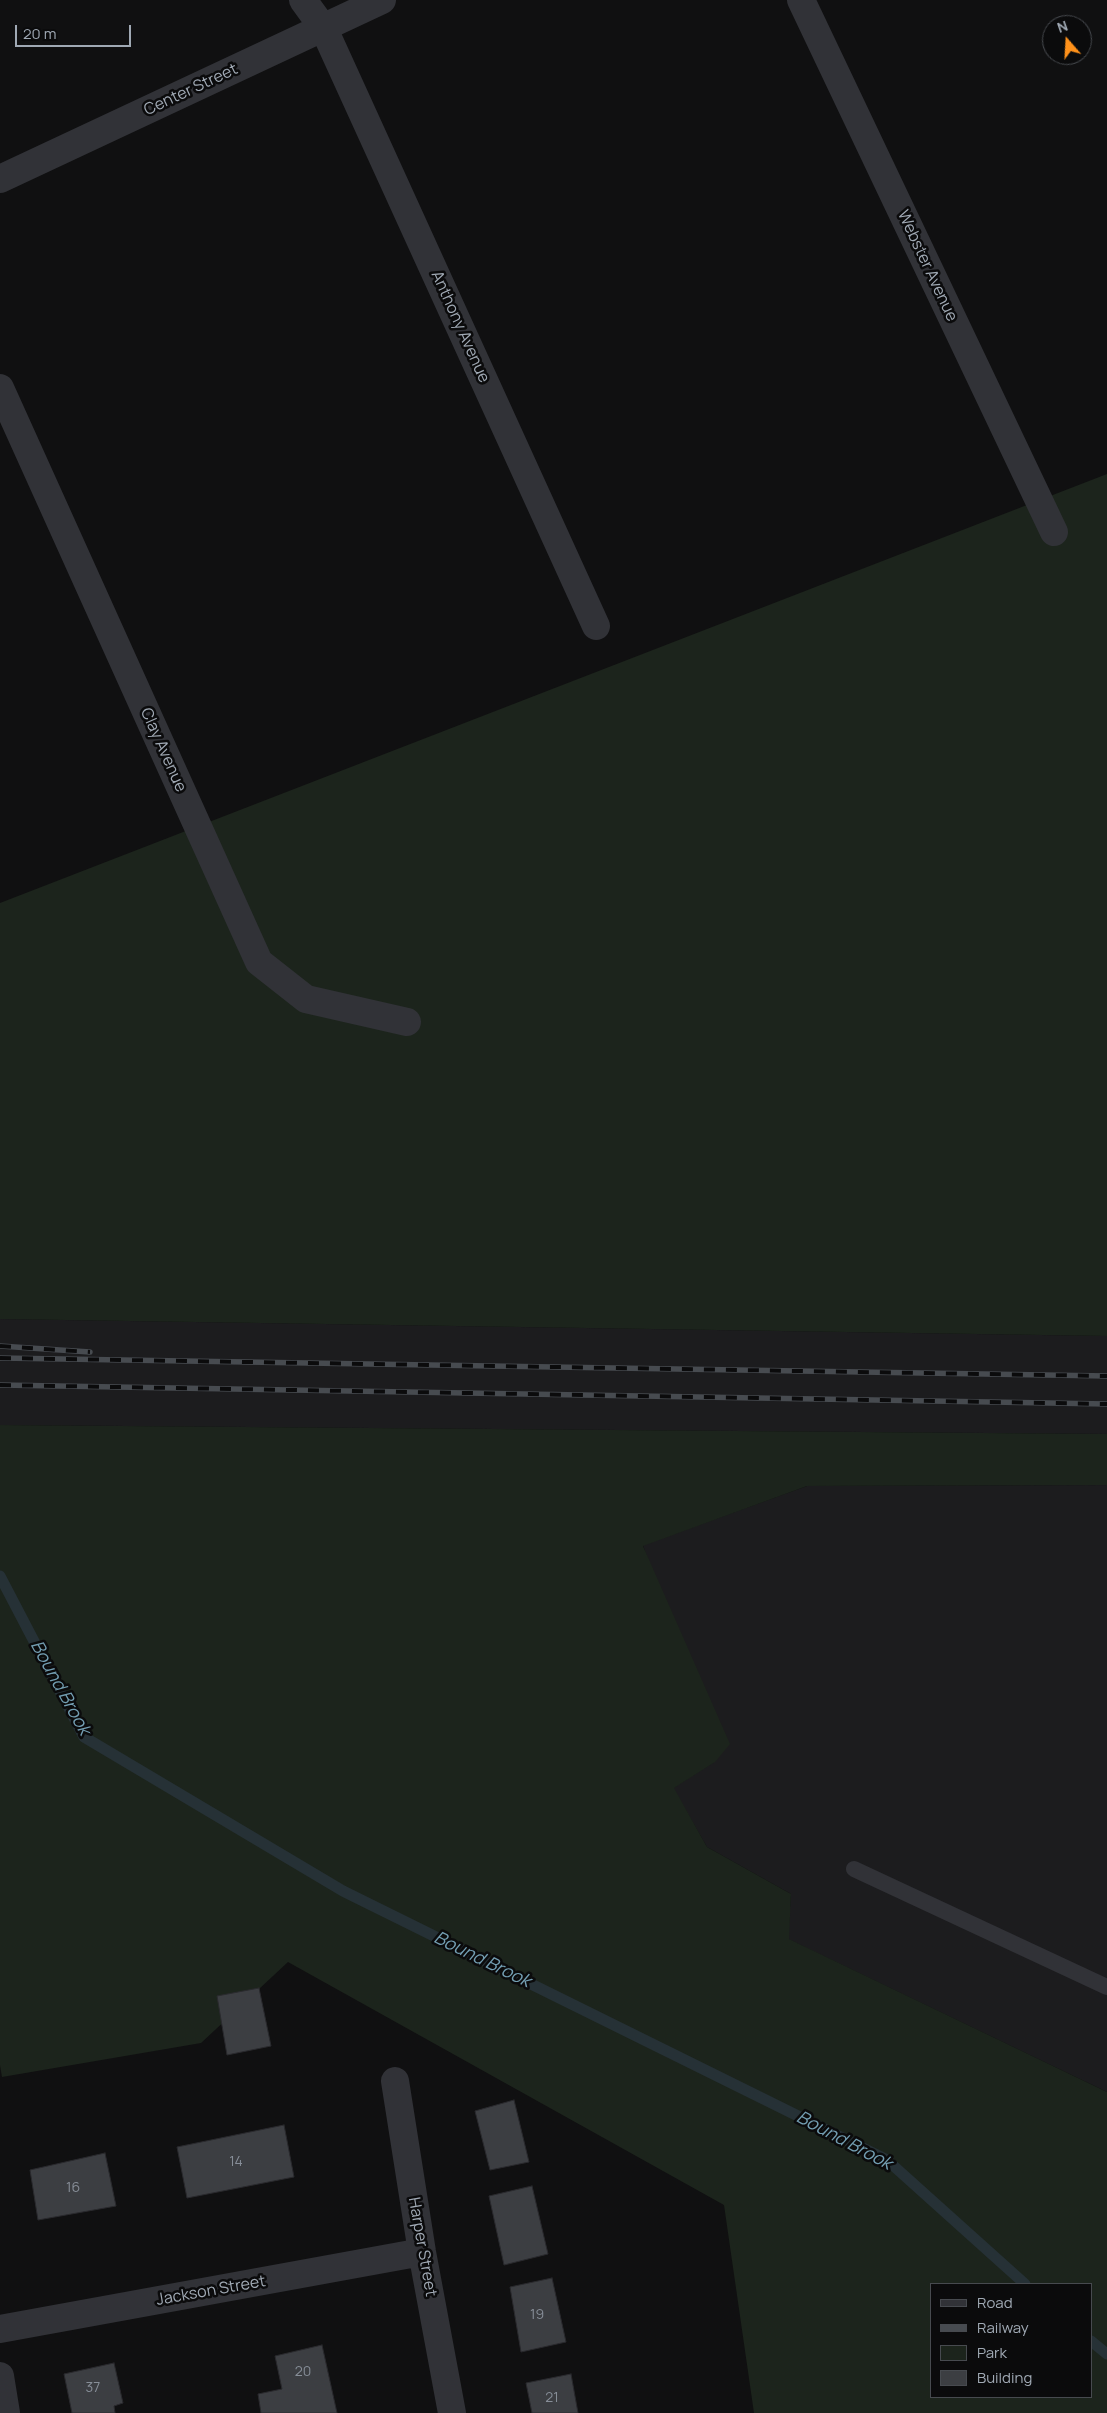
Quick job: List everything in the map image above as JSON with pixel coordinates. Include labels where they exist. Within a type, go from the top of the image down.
[{"type":"street","name":"Anthony Avenue","points":[[303,0],[324,28],[596,626]]},
{"type":"street","name":"Center Street","points":[[0,179],[382,0]]},
{"type":"street","name":"Webster Avenue","points":[[801,0],[1054,532]]},
{"type":"street","name":"Clay Avenue","points":[[0,388],[259,962],[306,999],[407,1022]]},
{"type":"street","name":"Harper Street","points":[[395,2080],[422,2252],[452,2413]]},
{"type":"street","name":"Jackson Street","points":[[0,2329],[422,2252]]},
{"type":"street","points":[[0,2376],[6,2413]]},
{"type":"lane","points":[[854,1869],[1107,1987]]},
{"type":"shaded area","points":[[0,1319],[1107,1336],[1107,1434],[0,1425]]},
{"type":"shaded area","points":[[1107,1485],[1107,2092],[788,1939],[791,1894],[707,1847],[673,1788],[714,1762],[643,1545],[807,1486]]},
{"type":"green space","points":[[1107,474],[1107,1336],[0,1319],[0,903]]},
{"type":"green space","points":[[0,1425],[1107,1434],[1107,1485],[807,1486],[643,1546],[730,1744],[715,1762],[674,1788],[707,1847],[791,1894],[789,1939],[1107,2092],[1107,2413],[754,2413],[724,2205],[288,1962],[201,2043],[2,2077],[0,2065]]},
{"type":"building","points":[[259,1988],[271,2046],[227,2055],[217,1996]]},
{"type":"building","points":[[514,2100],[529,2162],[490,2170],[475,2111]]},
{"type":"building","points":[[284,2125],[294,2177],[187,2198],[177,2147]]},
{"type":"building","points":[[105,2153],[116,2206],[38,2220],[30,2170]]},
{"type":"building","points":[[532,2186],[548,2254],[504,2265],[489,2196]]},
{"type":"building","points":[[552,2278],[566,2342],[521,2352],[510,2287]]},
{"type":"building","points":[[322,2345],[337,2413],[261,2413],[258,2394],[282,2389],[275,2356]]},
{"type":"building","points":[[114,2363],[123,2403],[114,2406],[115,2413],[72,2413],[64,2374]]},
{"type":"building","points":[[571,2374],[578,2413],[532,2413],[526,2383]]},
{"type":"waterway","name":"Bound Brook","points":[[0,1576],[84,1737],[343,1891],[887,2160],[1024,2283]]},
{"type":"waterway","name":"Bound Brook","points":[[1092,2342],[1107,2354]]},
{"type":"railway","points":[[0,1346],[90,1352]]},
{"type":"railway","points":[[0,1358],[1107,1376]]},
{"type":"railway","points":[[0,1385],[1107,1404]]}]
